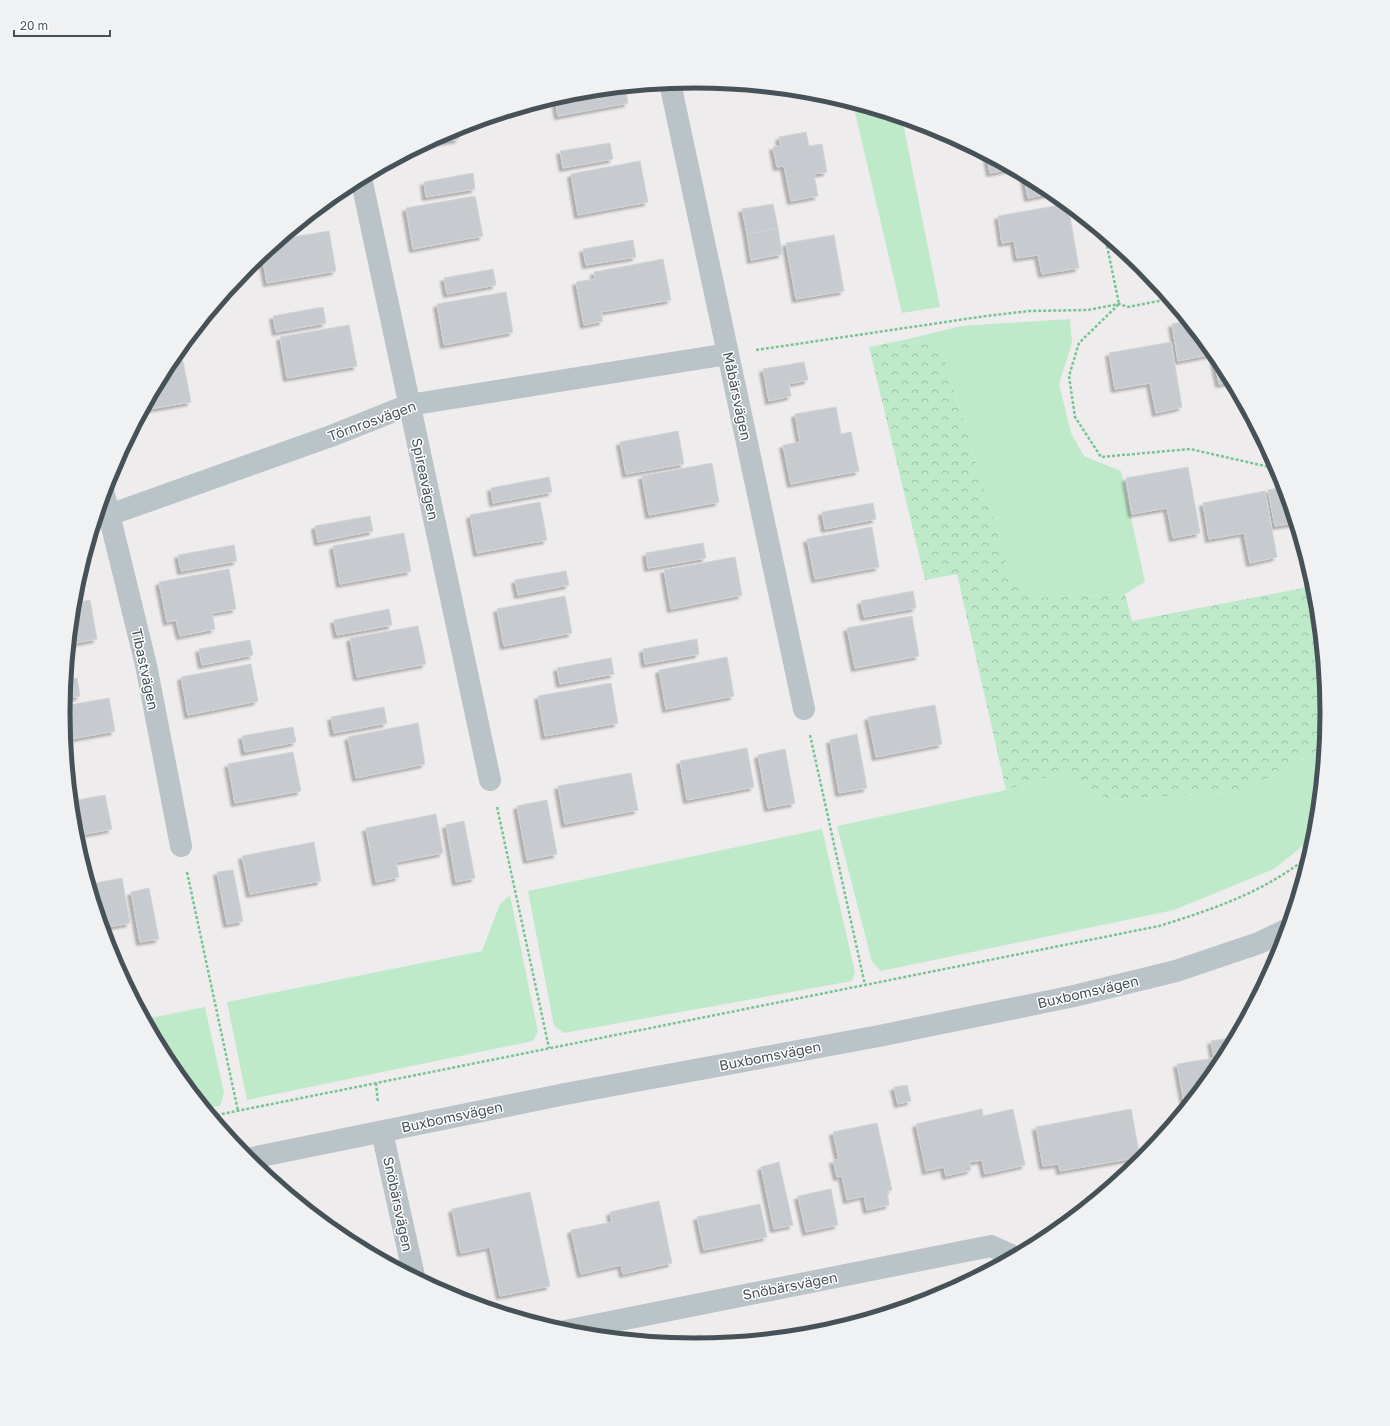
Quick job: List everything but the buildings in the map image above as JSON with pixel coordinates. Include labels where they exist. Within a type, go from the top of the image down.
[{"type":"street","name":"Måbärsvägen","points":[[671,89],[804,709]]},
{"type":"street","name":"Spireavägen","points":[[362,184],[490,780]]},
{"type":"street","name":"Törnrosvägen","points":[[103,516],[331,436],[409,405],[728,354]]},
{"type":"street","name":"Tibastvägen","points":[[103,516],[146,665],[181,846]]},
{"type":"street","name":"Buxbomsvägen","points":[[255,1157],[565,1094],[879,1036],[1074,996],[1176,971],[1259,943],[1279,933]]},
{"type":"street","name":"Snöbärsvägen","points":[[382,1132],[413,1271]]},
{"type":"street","name":"Snöbärsvägen","points":[[582,1328],[991,1246],[1008,1253]]},
{"type":"path","points":[[1106,242],[1119,304]]},
{"type":"path","points":[[728,354],[986,316],[1030,311],[1088,310],[1119,304],[1128,307],[1164,300]]},
{"type":"path","points":[[1119,304],[1079,343],[1069,376],[1075,417],[1101,457],[1190,449],[1269,467]]},
{"type":"path","points":[[804,709],[865,985]]},
{"type":"path","points":[[490,780],[492,781],[549,1048]]},
{"type":"path","points":[[181,846],[238,1111]]},
{"type":"path","points":[[217,1115],[1159,926],[1195,915],[1238,899],[1266,886],[1301,862]]},
{"type":"green space","points":[[854,108],[903,124],[940,307],[902,313]]},
{"type":"green space","points":[[1070,319],[1072,343],[1059,384],[1071,433],[1084,456],[1121,471],[1145,582],[1125,594],[1031,598],[1011,578],[942,350],[908,339],[961,326]]},
{"type":"green space","points":[[908,339],[942,350],[1011,578],[1031,598],[1125,594],[1132,621],[1307,587],[1315,631],[1319,672],[1319,750],[1245,791],[1109,800],[1063,772],[1006,790],[957,574],[925,580],[869,347]]},
{"type":"green space","points":[[1319,750],[1315,795],[1306,843],[1274,869],[1174,910],[881,971],[872,962],[837,826],[1006,790],[1063,772],[1109,800],[1245,791]]},
{"type":"green space","points":[[822,829],[855,972],[852,981],[564,1033],[554,1026],[528,891]]},
{"type":"green space","points":[[510,895],[538,1032],[533,1041],[247,1100],[227,1002],[482,951],[500,904]]},
{"type":"green space","points":[[205,1007],[224,1093],[220,1106],[211,1107],[199,1093],[175,1060],[150,1018]]},
{"type":"green space","points":[[701,1334],[704,1338],[695,1338],[683,1338]]}]
